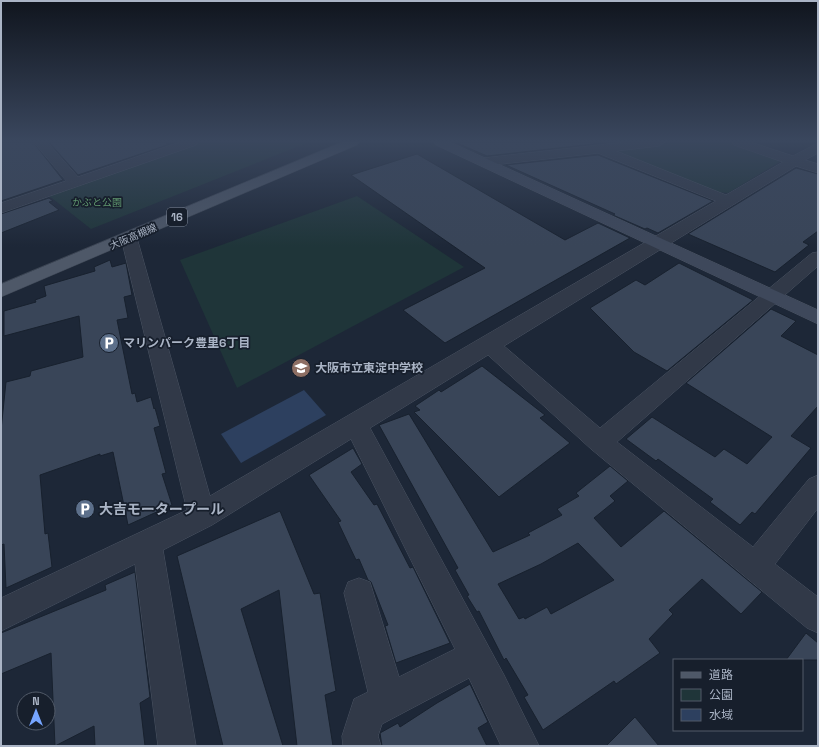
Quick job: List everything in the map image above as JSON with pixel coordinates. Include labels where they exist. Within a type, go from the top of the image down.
[{"type":"main road","name":"大阪高槻線","points":[[1,279],[246,177]]},
{"type":"main road","name":"大阪高槻線","points":[[1,291],[272,177]]},
{"type":"street","points":[[71,177],[75,182]]},
{"type":"street","points":[[1,208],[90,177]]},
{"type":"street","points":[[516,177],[818,318]]},
{"type":"street","points":[[668,177],[728,201]]},
{"type":"street","points":[[1,614],[202,516],[490,345],[656,243],[769,177]]},
{"type":"street","points":[[129,238],[202,516]]},
{"type":"street","points":[[600,442],[770,296],[818,257]]},
{"type":"street","points":[[490,345],[600,442],[818,617]]},
{"type":"street","points":[[356,425],[476,656],[520,746]]},
{"type":"street","points":[[755,567],[818,488]]},
{"type":"street","points":[[147,543],[177,746]]},
{"type":"street","points":[[359,593],[388,701]]},
{"type":"street","points":[[362,746],[360,736],[367,712],[476,656]]},
{"type":"green space","name":"かぶと公園","points":[[100,177],[222,177],[91,229],[48,195]]},
{"type":"green space","points":[[677,177],[755,177],[728,193],[717,192]]},
{"type":"green space","points":[[357,196],[464,267],[237,388],[180,260]]},
{"type":"water","points":[[304,390],[326,415],[241,463],[221,434]]},
{"type":"building","points":[[1,177],[61,177],[63,180],[1,201]]},
{"type":"building","points":[[354,177],[456,177],[565,240],[598,223],[630,238],[445,343],[403,310],[485,268]]},
{"type":"building","points":[[532,177],[653,177],[713,201],[658,233],[613,215],[615,214]]},
{"type":"building","points":[[782,177],[818,177],[818,231],[803,242],[809,245],[775,272],[688,234]]},
{"type":"building","points":[[49,198],[53,201],[49,202],[59,210],[1,233],[1,214]]},
{"type":"building","points":[[110,260],[112,267],[126,263],[132,295],[124,297],[128,318],[117,320],[132,394],[135,393],[137,402],[151,397],[154,409],[155,408],[160,426],[154,428],[166,473],[162,474],[172,505],[128,525],[113,452],[100,456],[100,454],[40,475],[45,534],[48,533],[52,567],[6,588],[4,544],[1,545],[1,430],[6,382],[30,376],[31,371],[83,357],[79,316],[4,336],[4,311],[36,302],[35,300],[46,296],[44,286],[95,271],[94,267]]},
{"type":"building","points":[[679,263],[753,300],[667,371],[634,352],[590,308],[636,280],[645,285]]},
{"type":"building","points":[[771,309],[796,321],[781,336],[818,355],[818,406],[791,436],[811,448],[755,514],[752,512],[740,525],[710,502],[713,499],[658,459],[656,461],[626,439],[652,417],[715,457],[724,449],[747,464],[772,437],[686,383]]},
{"type":"building","points":[[482,366],[545,415],[540,418],[570,443],[499,497],[414,412],[420,410],[415,406],[439,390],[441,392]]},
{"type":"building","points":[[409,414],[493,552],[530,535],[528,533],[562,515],[557,509],[579,496],[576,493],[610,466],[628,481],[610,496],[615,501],[594,518],[621,547],[664,511],[762,592],[741,614],[702,579],[669,610],[673,614],[649,639],[660,653],[616,684],[614,681],[543,730],[524,697],[528,695],[506,658],[504,660],[479,611],[477,612],[467,596],[469,595],[455,570],[458,568],[379,425]],"holes":[[[578,543],[614,580],[551,614],[547,607],[525,619],[524,617],[519,619],[498,584],[541,564]]]},
{"type":"building","points":[[353,448],[362,464],[351,472],[374,505],[377,504],[410,568],[413,567],[450,643],[396,663],[385,626],[388,625],[371,582],[368,580],[359,559],[356,560],[338,522],[341,521],[309,475]]},
{"type":"building","points":[[280,511],[314,594],[320,593],[336,691],[325,695],[333,746],[297,746],[279,590],[241,609],[283,746],[223,746],[177,556]]},
{"type":"building","points":[[135,572],[150,697],[140,703],[145,746],[95,746],[94,726],[55,746],[56,691],[53,691],[51,653],[1,674],[1,633],[106,590],[105,585]]},
{"type":"building","points":[[806,633],[818,643],[818,660],[787,659]]},
{"type":"building","points":[[470,684],[488,722],[478,728],[487,746],[382,746],[380,733],[398,723],[400,727]]},
{"type":"building","points":[[635,717],[659,746],[606,746]]},
{"type":"place","name":"マリンパーク豊里6丁目","points":[[109,343]]},
{"type":"place","name":"大阪市立東淀中学校","points":[[301,368]]},
{"type":"place","name":"大吉モータープール","points":[[85,509]]}]
